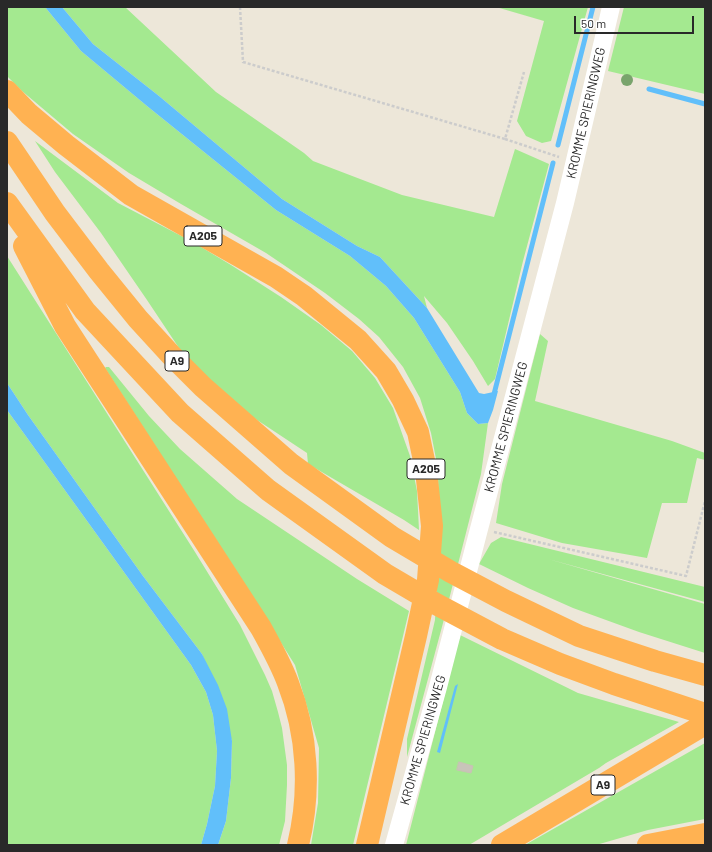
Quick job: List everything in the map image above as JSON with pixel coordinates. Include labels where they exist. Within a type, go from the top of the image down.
[{"type":"highway","name":"A205","points":[[7,91],[34,119],[78,155],[131,195],[276,277],[304,296],[358,340],[386,371],[403,400],[418,432],[426,470],[432,526],[428,580],[367,845]]},
{"type":"highway","name":"A9","points":[[7,142],[55,213],[99,272],[138,319],[203,387],[291,464],[392,537],[451,572],[506,601],[579,636],[655,661],[705,675]]},
{"type":"highway","name":"A9","points":[[7,203],[85,311],[180,414],[268,490],[385,574],[436,604],[502,639],[560,664],[614,684],[705,714]]},
{"type":"highway","points":[[7,213],[66,326],[261,628],[276,654],[289,684],[297,708],[306,766],[306,796],[303,826],[298,845]]},
{"type":"highway","name":"A9","points":[[502,845],[705,724]]},
{"type":"highway","points":[[648,845],[705,834]]},
{"type":"street","name":"KROMME SPIERINGWEG","points":[[394,845],[438,687],[565,203],[612,7]]},
{"type":"path","points":[[240,7],[243,62],[505,139],[574,162]]},
{"type":"path","points":[[505,139],[524,72]]},
{"type":"path","points":[[479,529],[686,576],[705,501]]},
{"type":"green space","points":[[7,7],[45,7],[81,51],[147,106],[276,210],[350,256],[386,286],[414,318],[460,392],[467,413],[478,424],[488,423],[481,474],[407,757],[407,739],[435,620],[439,544],[438,469],[431,433],[420,398],[403,367],[379,337],[359,319],[325,293],[266,253],[129,173],[73,134],[22,91],[7,76]]},
{"type":"green space","points":[[62,7],[125,7],[216,92],[304,153],[313,161],[402,195],[494,217],[515,149],[549,164],[523,261],[495,379],[488,386],[447,323],[424,296],[427,308],[380,257],[357,246],[282,199],[159,96],[93,44]]},
{"type":"green space","points":[[496,7],[588,7],[551,141],[542,143],[526,136],[517,121],[544,21]]},
{"type":"green space","points":[[624,7],[705,7],[705,94],[608,71]]},
{"type":"green space","points":[[35,141],[118,203],[191,241],[231,265],[321,325],[352,351],[375,378],[393,408],[410,456],[417,491],[419,530],[308,464],[307,453],[245,412],[189,363],[101,233],[55,172]]},
{"type":"green space","points":[[7,256],[240,625],[265,675],[272,691],[282,728],[287,765],[285,821],[279,845],[218,845],[226,821],[231,778],[232,741],[202,654],[143,576],[28,415],[7,383]]},
{"type":"green space","points":[[540,334],[548,341],[535,401],[672,441],[705,453],[705,460],[697,458],[687,503],[662,503],[647,558],[562,543],[496,523],[502,484]]},
{"type":"green space","points":[[109,367],[149,416],[180,449],[237,499],[357,579],[409,611],[353,845],[311,845],[318,803],[319,748],[295,665],[105,368]]},
{"type":"green space","points":[[7,410],[191,665],[206,692],[213,715],[217,751],[215,786],[201,845],[7,845]]},
{"type":"green space","points":[[501,537],[705,587],[705,602],[548,559],[705,604],[705,653],[639,632],[573,608],[479,564],[491,543]]},
{"type":"green space","points":[[460,635],[578,693],[679,722],[606,763],[469,845],[406,845]]},
{"type":"green space","points":[[705,743],[705,819],[648,830],[596,845],[525,845]]},
{"type":"water","points":[[45,7],[62,7],[93,44],[159,96],[282,199],[357,246],[380,257],[427,308],[479,393],[484,394],[498,391],[488,423],[478,424],[467,413],[460,392],[414,318],[386,286],[350,256],[276,210],[147,106],[81,51]]},
{"type":"water","points":[[7,383],[28,415],[143,576],[202,654],[218,685],[227,709],[232,741],[231,778],[226,821],[218,845],[201,845],[215,786],[217,751],[213,715],[206,692],[191,665],[7,410]]},
{"type":"water","points":[[458,684],[440,753],[437,752],[455,686]]},
{"type":"building","points":[[459,762],[473,766],[471,773],[457,770]]},
{"type":"waterway","points":[[558,145],[593,7]]},
{"type":"waterway","points":[[649,89],[705,104]]},
{"type":"waterway","points":[[493,398],[553,163]]}]
